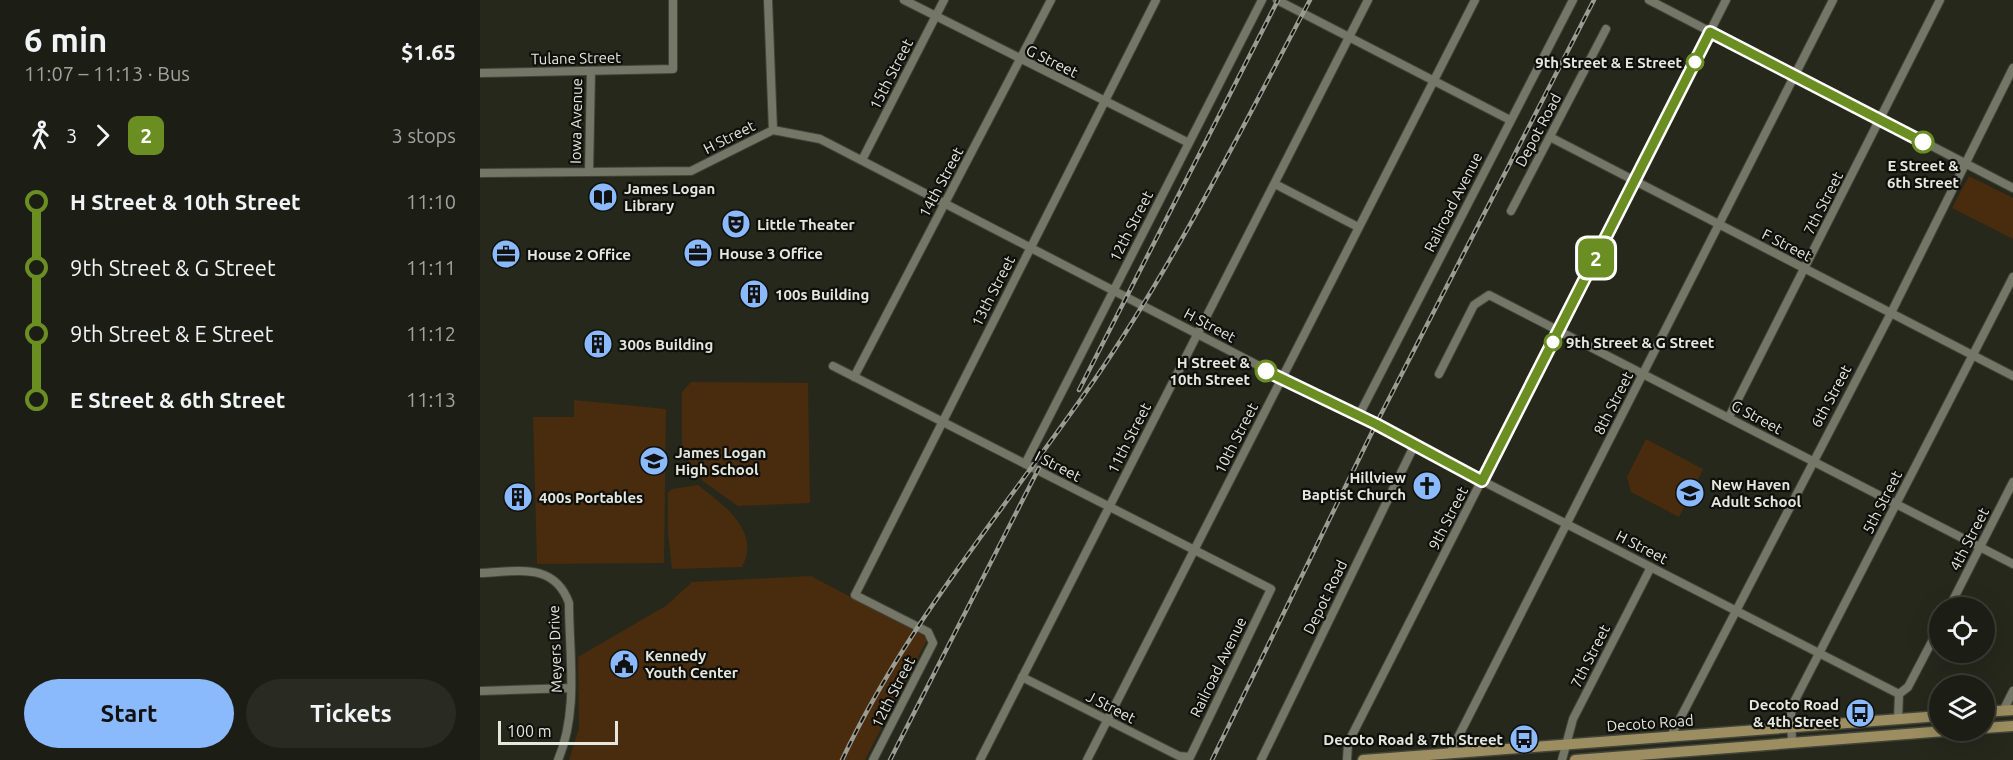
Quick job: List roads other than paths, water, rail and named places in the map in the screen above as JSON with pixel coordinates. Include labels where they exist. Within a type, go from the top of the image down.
[{"type":"main road","name":"Decoto Road","points":[[1363,760],[1929,717]]},
{"type":"main road","points":[[1995,727],[2013,726]]},
{"type":"main road","name":"Decoto Road","points":[[1575,760],[1929,732]]},
{"type":"street","name":"Tulane Street","points":[[480,73],[673,69],[673,0]]},
{"type":"street","points":[[768,0],[773,130]]},
{"type":"street","name":"G Street","points":[[904,0],[1189,143]]},
{"type":"street","name":"15th Street","points":[[862,160],[944,0]]},
{"type":"street","name":"14th Street","points":[[854,377],[1051,0]]},
{"type":"street","name":"13th Street","points":[[932,636],[855,595],[1156,0]]},
{"type":"street","name":"12th Street","points":[[1025,464],[1262,0]]},
{"type":"street","points":[[1277,0],[1510,120]]},
{"type":"street","name":"11th Street","points":[[980,760],[1368,0]]},
{"type":"street","name":"10th Street","points":[[1087,760],[1475,0]]},
{"type":"street","name":"Railroad Avenue","points":[[1358,417],[1573,0]]},
{"type":"street","points":[[1649,0],[2013,188]]},
{"type":"street","name":"9th Street","points":[[1347,760],[1348,743],[1726,0]]},
{"type":"street","name":"8th Street","points":[[1450,753],[1833,0]]},
{"type":"street","name":"7th Street","points":[[1729,417],[1940,0]]},
{"type":"street","name":"Depot Road","points":[[1511,211],[1606,30]]},
{"type":"street","name":"6th Street","points":[[1671,736],[1891,313],[2013,68]]},
{"type":"street","name":"Iowa Avenue","points":[[589,172],[591,71]]},
{"type":"street","name":"H Street","points":[[480,173],[691,171],[773,130],[820,139],[1198,333],[1282,379],[1820,651],[1899,694]]},
{"type":"street","name":"F Street","points":[[1550,137],[2013,376]]},
{"type":"street","points":[[1275,184],[1358,227]]},
{"type":"street","name":"5th Street","points":[[1792,743],[1793,704],[2013,277]]},
{"type":"street","name":"G Street","points":[[1439,374],[1474,304],[1489,295],[2013,564]]},
{"type":"street","name":"I Street","points":[[833,366],[1271,589]]},
{"type":"street","name":"Depot Road","points":[[1261,760],[1414,446]]},
{"type":"street","name":"4th Street","points":[[1955,597],[2013,482]]},
{"type":"street","name":"7th Street","points":[[1562,760],[1573,719],[1651,567]]},
{"type":"street","name":"Meyers Drive","points":[[480,573],[534,571],[552,577],[561,586],[569,603],[571,688],[569,729],[558,760]]},
{"type":"street","name":"Railroad Avenue","points":[[1190,757],[1271,589]]},
{"type":"street","name":"12th Street","points":[[873,760],[933,643],[932,636]]},
{"type":"street","points":[[1899,719],[1899,694],[1908,687],[1929,647]]},
{"type":"street","name":"J Street","points":[[1022,677],[1179,756],[1190,757]]},
{"type":"street","points":[[480,691],[571,688]]},
{"type":"street","points":[[2008,710],[2013,691]]},
{"type":"railway","points":[[1079,390],[1278,0]]},
{"type":"railway","points":[[842,760],[868,709],[928,612],[1095,379],[1154,287],[1208,192],[1310,0]]},
{"type":"railway","points":[[1212,760],[1376,424],[1594,0]]},
{"type":"railway","points":[[890,760],[1039,468]]},
{"type":"place","name":"9th Street & E Street","points":[[1695,62]]},
{"type":"place","name":"E Street & 6th Street","points":[[1923,142]]},
{"type":"place","name":"James Logan Library","points":[[603,197]]},
{"type":"place","name":"Little Theater","points":[[736,224]]},
{"type":"place","name":"House 3 Office","points":[[698,253]]},
{"type":"place","name":"House 2 Office","points":[[506,254]]},
{"type":"place","name":"100s Building","points":[[754,294]]},
{"type":"place","name":"9th Street & G Street","points":[[1553,342]]},
{"type":"place","name":"300s Building","points":[[598,344]]},
{"type":"place","name":"H Street & 10th Street","points":[[1266,371]]},
{"type":"place","name":"James Logan High School","points":[[654,461]]},
{"type":"place","name":"Hillview Baptist Church","points":[[1427,486]]},
{"type":"place","name":"New Haven Adult School","points":[[1690,493]]},
{"type":"place","name":"400s Portables","points":[[518,497]]},
{"type":"place","name":"Kennedy Youth Center","points":[[624,664]]},
{"type":"place","name":"Decoto Road & 4th Street","points":[[1860,713]]},
{"type":"place","name":"Decoto Road & 7th Street","points":[[1524,739]]}]
